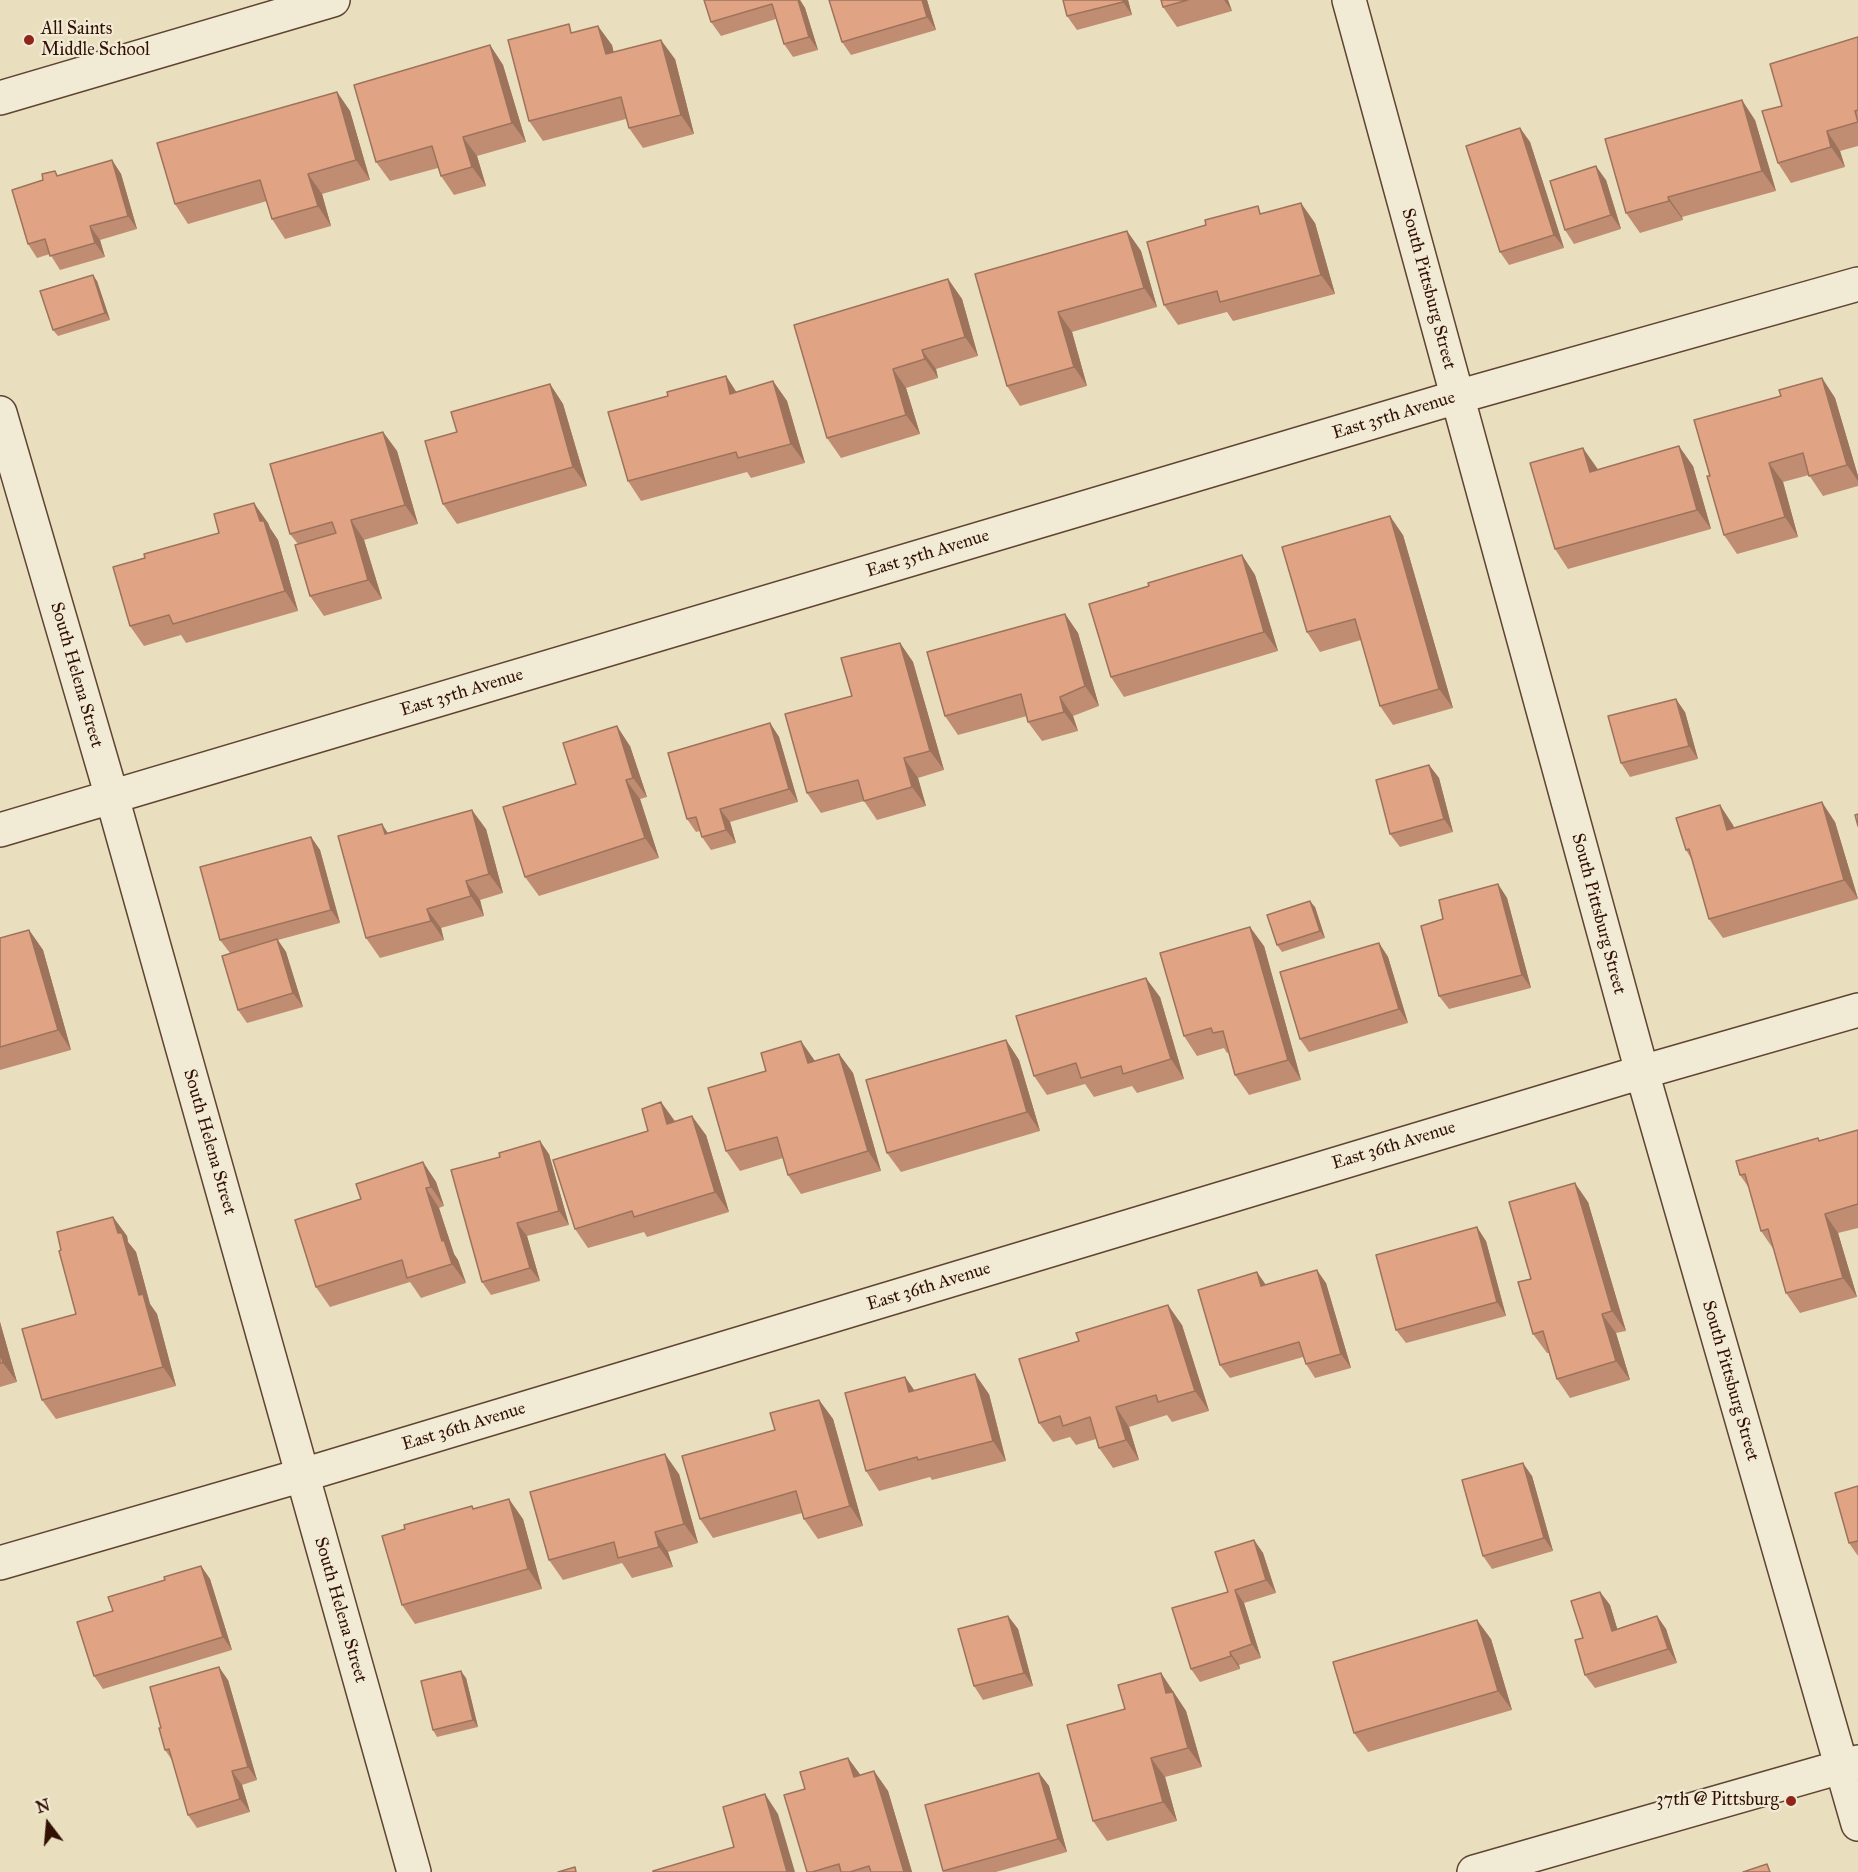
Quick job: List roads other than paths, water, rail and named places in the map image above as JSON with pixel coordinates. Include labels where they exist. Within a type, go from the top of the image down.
[{"type":"street","points":[[0,98],[333,0]]},
{"type":"street","name":"South Pittsburg Street","points":[[1349,0],[1642,1072],[1850,1765],[1858,1824]]},
{"type":"street","name":"East 35th Avenue","points":[[0,830],[1457,397],[1858,284]]},
{"type":"street","name":"South Helena Street","points":[[0,413],[112,797],[414,1872]]},
{"type":"street","name":"East 36th Avenue","points":[[0,1563],[303,1475],[1642,1072],[1858,1010]]},
{"type":"street","points":[[1474,1872],[1850,1765]]},
{"type":"place","name":"All Saints Middle School","points":[[29,40]]},
{"type":"place","name":"37th @ Pittsburg","points":[[1791,1801]]}]
